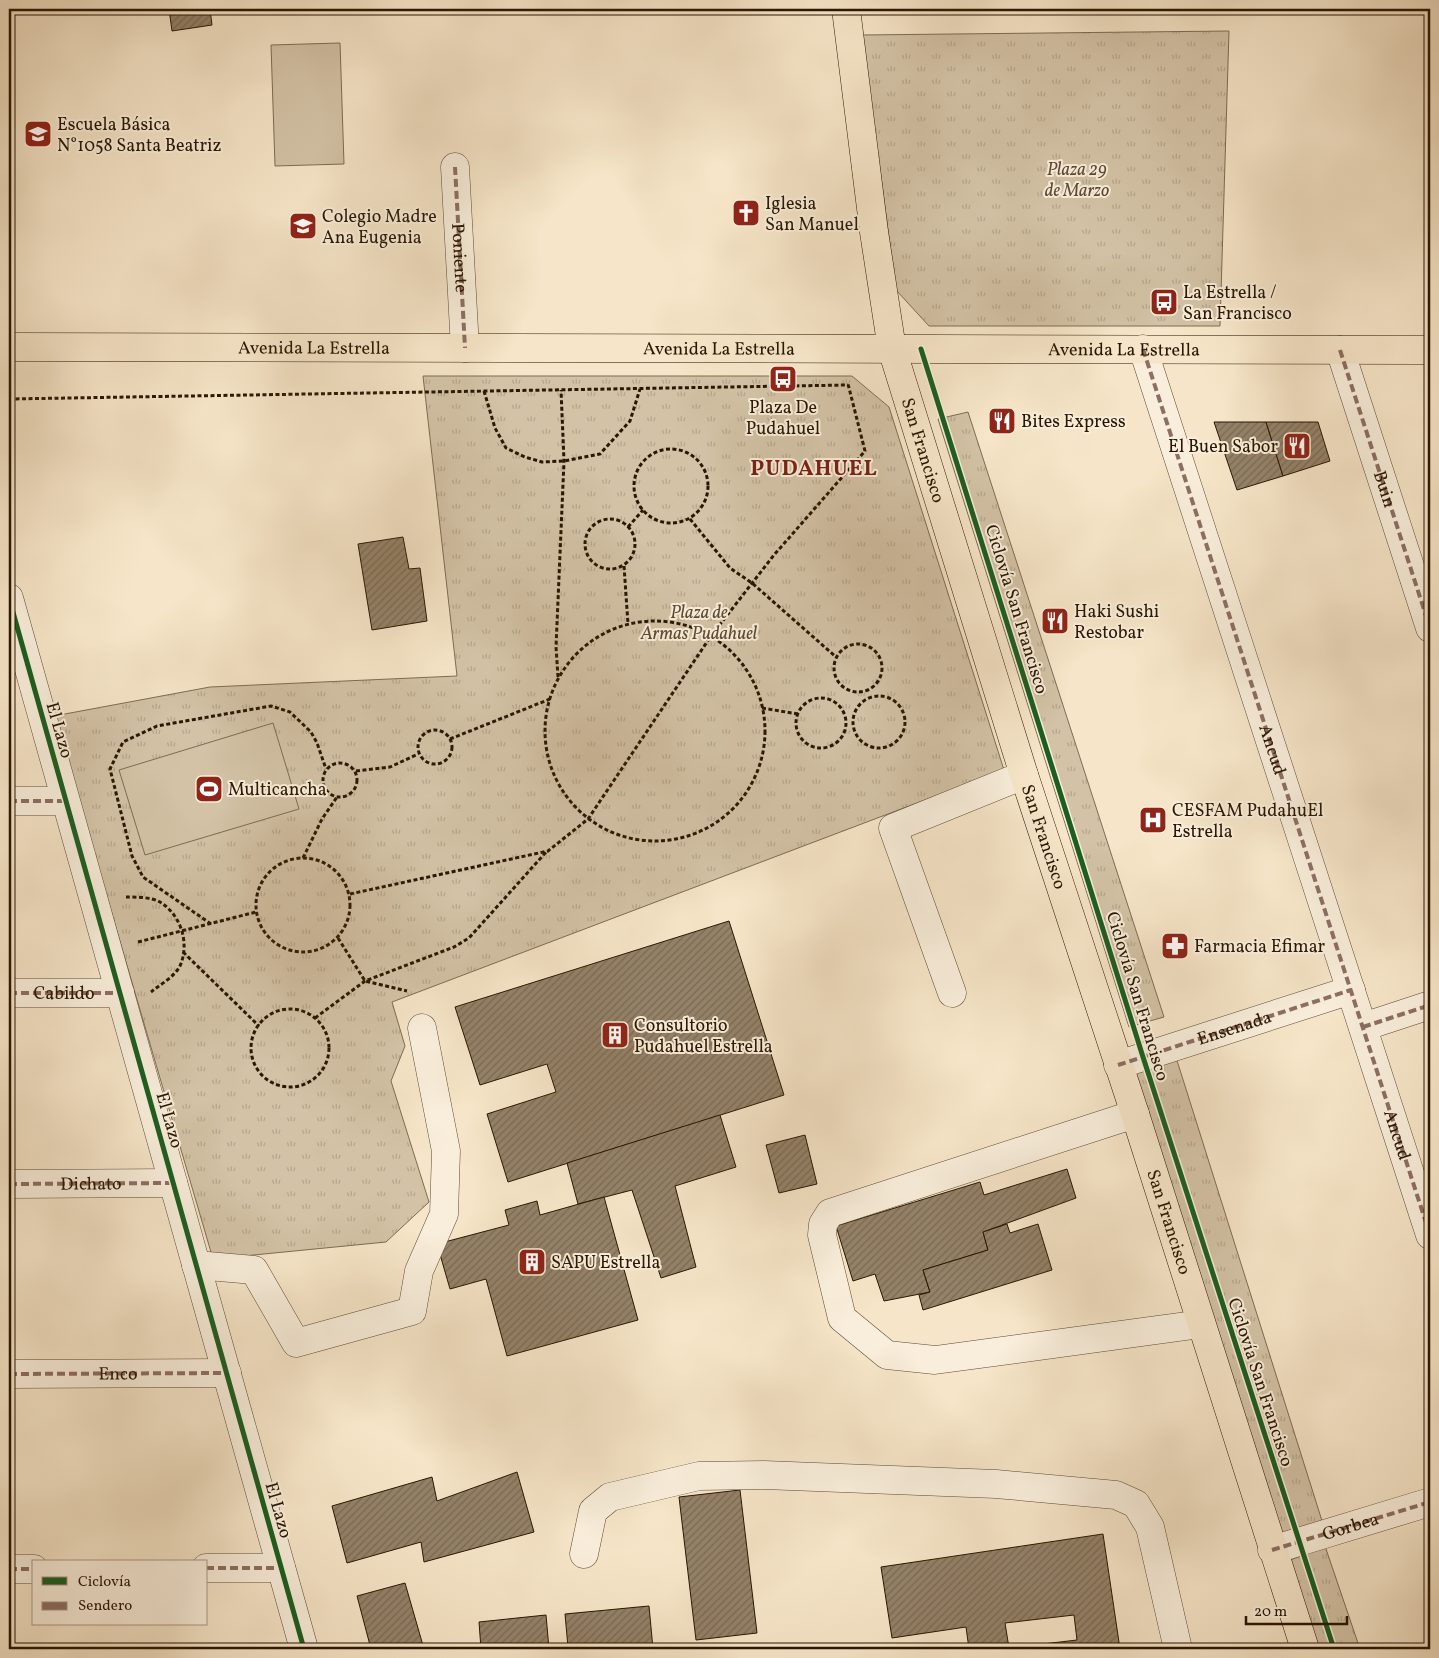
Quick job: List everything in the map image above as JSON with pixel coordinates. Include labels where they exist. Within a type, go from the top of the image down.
[{"type":"main road","name":"San Francisco","points":[[846,9],[874,232],[892,349],[1024,775],[1135,1114],[1305,1649]]},
{"type":"main road","name":"Avenida La Estrella","points":[[9,347],[1430,350]]},
{"type":"street","name":"Poniente","points":[[455,167],[465,348]]},
{"type":"street","name":"Ancud","points":[[1143,349],[1430,1235]]},
{"type":"street","name":"Buin","points":[[1340,350],[1430,628]]},
{"type":"street","name":"El Lazo","points":[[9,598],[304,1649]]},
{"type":"street","points":[[952,993],[893,828],[1024,775]]},
{"type":"street","points":[[9,801],[66,801]]},
{"type":"street","name":"Ensenada","points":[[1118,1065],[1351,990]]},
{"type":"street","name":"Cabildo","points":[[9,993],[122,1002]]},
{"type":"street","points":[[1363,1027],[1430,1006]]},
{"type":"street","points":[[196,1265],[254,1270],[296,1343],[412,1311],[419,1271],[444,1214],[446,1169],[446,1151],[422,1028]]},
{"type":"street","points":[[1135,1114],[830,1213],[823,1224],[822,1235],[842,1318],[887,1355],[935,1360],[1201,1324]]},
{"type":"street","name":"Dichato","points":[[9,1184],[173,1183]]},
{"type":"street","name":"Enco","points":[[9,1374],[227,1373]]},
{"type":"street","points":[[584,1554],[593,1511],[610,1497],[699,1476],[764,1475],[986,1484],[1116,1496],[1136,1504],[1150,1527],[1178,1649]]},
{"type":"street","name":"Gorbea","points":[[1272,1550],[1430,1502]]},
{"type":"street","points":[[208,1568],[282,1568]]},
{"type":"street","points":[[9,1569],[32,1569]]},
{"type":"path","points":[[314,1018],[365,981],[454,947],[470,938],[548,851],[588,819],[711,636],[774,555],[865,451],[848,385],[842,349]]},
{"type":"path","points":[[9,398],[848,385]]},
{"type":"path","points":[[484,391],[495,428],[506,448],[525,457],[542,462],[564,461],[600,454],[630,421],[640,389]]},
{"type":"path","points":[[558,678],[556,647],[564,461],[561,390]]},
{"type":"path","points":[[674,448],[686,451],[696,458],[708,478],[709,490],[706,501],[699,511],[690,519],[679,523],[668,523],[657,521],[643,510],[635,495],[634,484],[636,473],[642,462],[651,454],[674,448]]},
{"type":"path","points":[[628,527],[643,510]]},
{"type":"path","points":[[604,519],[612,519],[628,527],[635,538],[634,554],[630,561],[624,566],[607,570],[598,567],[592,562],[585,546],[589,529],[595,523],[604,519]]},
{"type":"path","points":[[690,519],[730,568],[752,583],[836,657]]},
{"type":"path","points":[[624,566],[628,624]]},
{"type":"path","points":[[650,621],[672,622],[694,628],[711,636],[732,652],[746,670],[756,688],[762,708],[765,728],[758,769],[750,787],[738,804],[705,829],[666,841],[645,841],[625,837],[606,830],[588,819],[573,805],[560,786],[550,766],[546,744],[545,721],[550,699],[558,678],[571,659],[588,644],[606,632],[628,624],[650,621]]},
{"type":"path","points":[[864,645],[877,653],[882,667],[878,682],[865,691],[858,692],[849,691],[842,687],[834,673],[836,657],[841,650],[848,646],[864,645]]},
{"type":"path","points":[[883,696],[898,705],[903,712],[905,720],[901,737],[887,747],[878,748],[863,742],[857,736],[853,720],[860,704],[867,699],[883,696]]},
{"type":"path","points":[[825,698],[839,706],[844,713],[846,729],[842,737],[830,747],[813,747],[806,743],[797,730],[798,714],[802,707],[809,702],[825,698]]},
{"type":"path","points":[[450,739],[550,699]]},
{"type":"path","points":[[211,924],[143,877],[132,856],[110,769],[123,742],[157,726],[271,706],[290,712],[311,732],[326,769]]},
{"type":"path","points":[[762,708],[798,714]]},
{"type":"path","points":[[428,731],[444,732],[450,739],[452,748],[449,758],[441,764],[432,764],[418,754],[417,745],[421,737],[428,731]]},
{"type":"path","points":[[356,771],[390,766],[418,754]]},
{"type":"path","points":[[342,762],[350,765],[356,771],[358,781],[354,790],[346,796],[337,797],[329,793],[324,786],[323,777],[326,769],[333,764],[342,762]]},
{"type":"path","points":[[303,858],[322,819],[337,797]]},
{"type":"path","points":[[350,894],[548,851]]},
{"type":"path","points":[[303,858],[323,862],[333,868],[344,880],[350,894],[350,910],[346,926],[338,938],[326,948],[310,953],[295,953],[280,947],[268,937],[259,924],[256,900],[259,887],[275,867],[285,861],[303,858]]},
{"type":"path","points":[[93,896],[135,897],[159,902],[169,910],[180,924],[183,932],[184,952],[180,966],[174,974],[122,1002]]},
{"type":"path","points":[[107,949],[183,932],[256,912]]},
{"type":"path","points":[[338,938],[365,981],[406,992]]},
{"type":"path","points":[[184,952],[258,1026]]},
{"type":"path","points":[[291,1009],[304,1012],[314,1018],[323,1028],[328,1039],[329,1052],[326,1065],[308,1083],[296,1087],[283,1087],[270,1082],[261,1074],[254,1062],[252,1050],[253,1037],[258,1026],[267,1017],[278,1011],[291,1009]]},
{"type":"green space","name":"Plaza 29 de Marzo","points":[[1229,31],[1220,326],[929,326],[896,290],[862,35]]},
{"type":"green space","points":[[340,43],[344,164],[275,166],[271,45]]},
{"type":"green space","name":"Plaza de Armas Pudahuel","points":[[423,376],[852,376],[889,407],[1004,770],[392,1002],[405,1046],[391,1081],[429,1202],[386,1242],[213,1259],[54,716],[210,687],[457,676]]},
{"type":"green space","points":[[968,412],[1164,1017],[1129,1027],[938,419]]},
{"type":"green space","name":"Multicancha","points":[[273,723],[299,809],[145,855],[119,770]]},
{"type":"green space","points":[[1174,1051],[1323,1524],[1281,1536],[1129,1064]]},
{"type":"green space","points":[[1325,1546],[1360,1649],[1317,1649],[1288,1561]]},
{"type":"building","points":[[169,9],[210,9],[212,25],[172,31]]},
{"type":"building","points":[[1214,422],[1266,422],[1283,476],[1237,490]]},
{"type":"building","points":[[1266,422],[1318,422],[1330,461],[1283,476]]},
{"type":"building","points":[[403,537],[409,569],[420,568],[427,621],[372,630],[358,544]]},
{"type":"building","name":"Consultorio Pudahuel Estrella","points":[[729,921],[784,1095],[508,1182],[487,1114],[556,1092],[547,1064],[480,1085],[455,1007]]},
{"type":"building","points":[[720,1115],[736,1167],[675,1186],[696,1267],[661,1278],[632,1190],[578,1204],[567,1163]]},
{"type":"building","points":[[805,1135],[817,1184],[779,1193],[766,1145]]},
{"type":"building","points":[[1067,1169],[1076,1198],[983,1232],[988,1250],[923,1270],[930,1292],[884,1301],[875,1274],[853,1281],[836,1226],[980,1182],[984,1195]]},
{"type":"building","name":"SAPU Estrella","points":[[604,1197],[638,1320],[507,1356],[486,1279],[450,1289],[437,1244],[509,1225],[505,1210],[537,1201],[540,1215]]},
{"type":"building","points":[[1007,1224],[1010,1233],[1038,1224],[1052,1270],[923,1310],[919,1295],[930,1292],[923,1270],[988,1250],[983,1232]]},
{"type":"building","points":[[517,1472],[534,1532],[424,1562],[421,1542],[347,1563],[332,1506],[432,1477],[437,1501]]},
{"type":"building","points":[[740,1490],[757,1633],[696,1640],[679,1497]]},
{"type":"building","points":[[1103,1534],[1120,1649],[969,1649],[966,1627],[892,1638],[881,1567]],"holes":[[[1074,1615],[1077,1640],[1009,1648],[1005,1623]]]},
{"type":"building","points":[[405,1583],[424,1649],[371,1649],[357,1596]]},
{"type":"building","points":[[649,1606],[653,1649],[549,1649],[568,1647],[565,1614]]},
{"type":"building","points":[[546,1615],[549,1649],[481,1649],[479,1622]]},
{"type":"marked path","points":[[455,167],[465,348]]},
{"type":"marked path","points":[[1143,349],[1430,1235]]},
{"type":"marked path","points":[[1340,350],[1430,628]]},
{"type":"marked path","points":[[9,801],[65,801]]},
{"type":"marked path","points":[[1118,1065],[1351,990]]},
{"type":"marked path","points":[[9,993],[120,993]]},
{"type":"marked path","points":[[1363,1027],[1430,1005]]},
{"type":"marked path","points":[[9,1184],[173,1183]]},
{"type":"marked path","points":[[9,1374],[227,1373]]},
{"type":"marked path","points":[[1272,1550],[1430,1502]]},
{"type":"marked path","points":[[208,1568],[281,1568]]},
{"type":"marked path","points":[[9,1569],[32,1569]]},
{"type":"cycle path","name":"Ciclovía San Francisco","points":[[921,349],[1143,1057],[1334,1649]]},
{"type":"cycle path","points":[[9,598],[304,1649]]},
{"type":"place","name":"Escuela Básica N°1058 Santa Beatriz","points":[[38,134]]},
{"type":"place","name":"Iglesia San Manuel","points":[[746,213]]},
{"type":"place","name":"Colegio Madre Ana Eugenia","points":[[303,226]]},
{"type":"place","name":"La Estrella / San Francisco","points":[[1164,302]]},
{"type":"place","name":"Plaza De Pudahuel","points":[[783,379]]},
{"type":"place","name":"Bites Express","points":[[1002,421]]},
{"type":"place","name":"El Buen Sabor","points":[[1297,446]]},
{"type":"place","name":"Haki Sushi Restobar","points":[[1055,621]]},
{"type":"place","name":"Multicancha","points":[[209,789]]},
{"type":"place","name":"CESFAM PudahuEl Estrella","points":[[1153,820]]},
{"type":"place","name":"Farmacia Efimar","points":[[1175,946]]},
{"type":"place","name":"Consultorio Pudahuel Estrella","points":[[615,1035]]},
{"type":"place","name":"SAPU Estrella","points":[[532,1262]]},
{"type":"district","name":"PUDAHUEL","points":[[814,467]]}]
